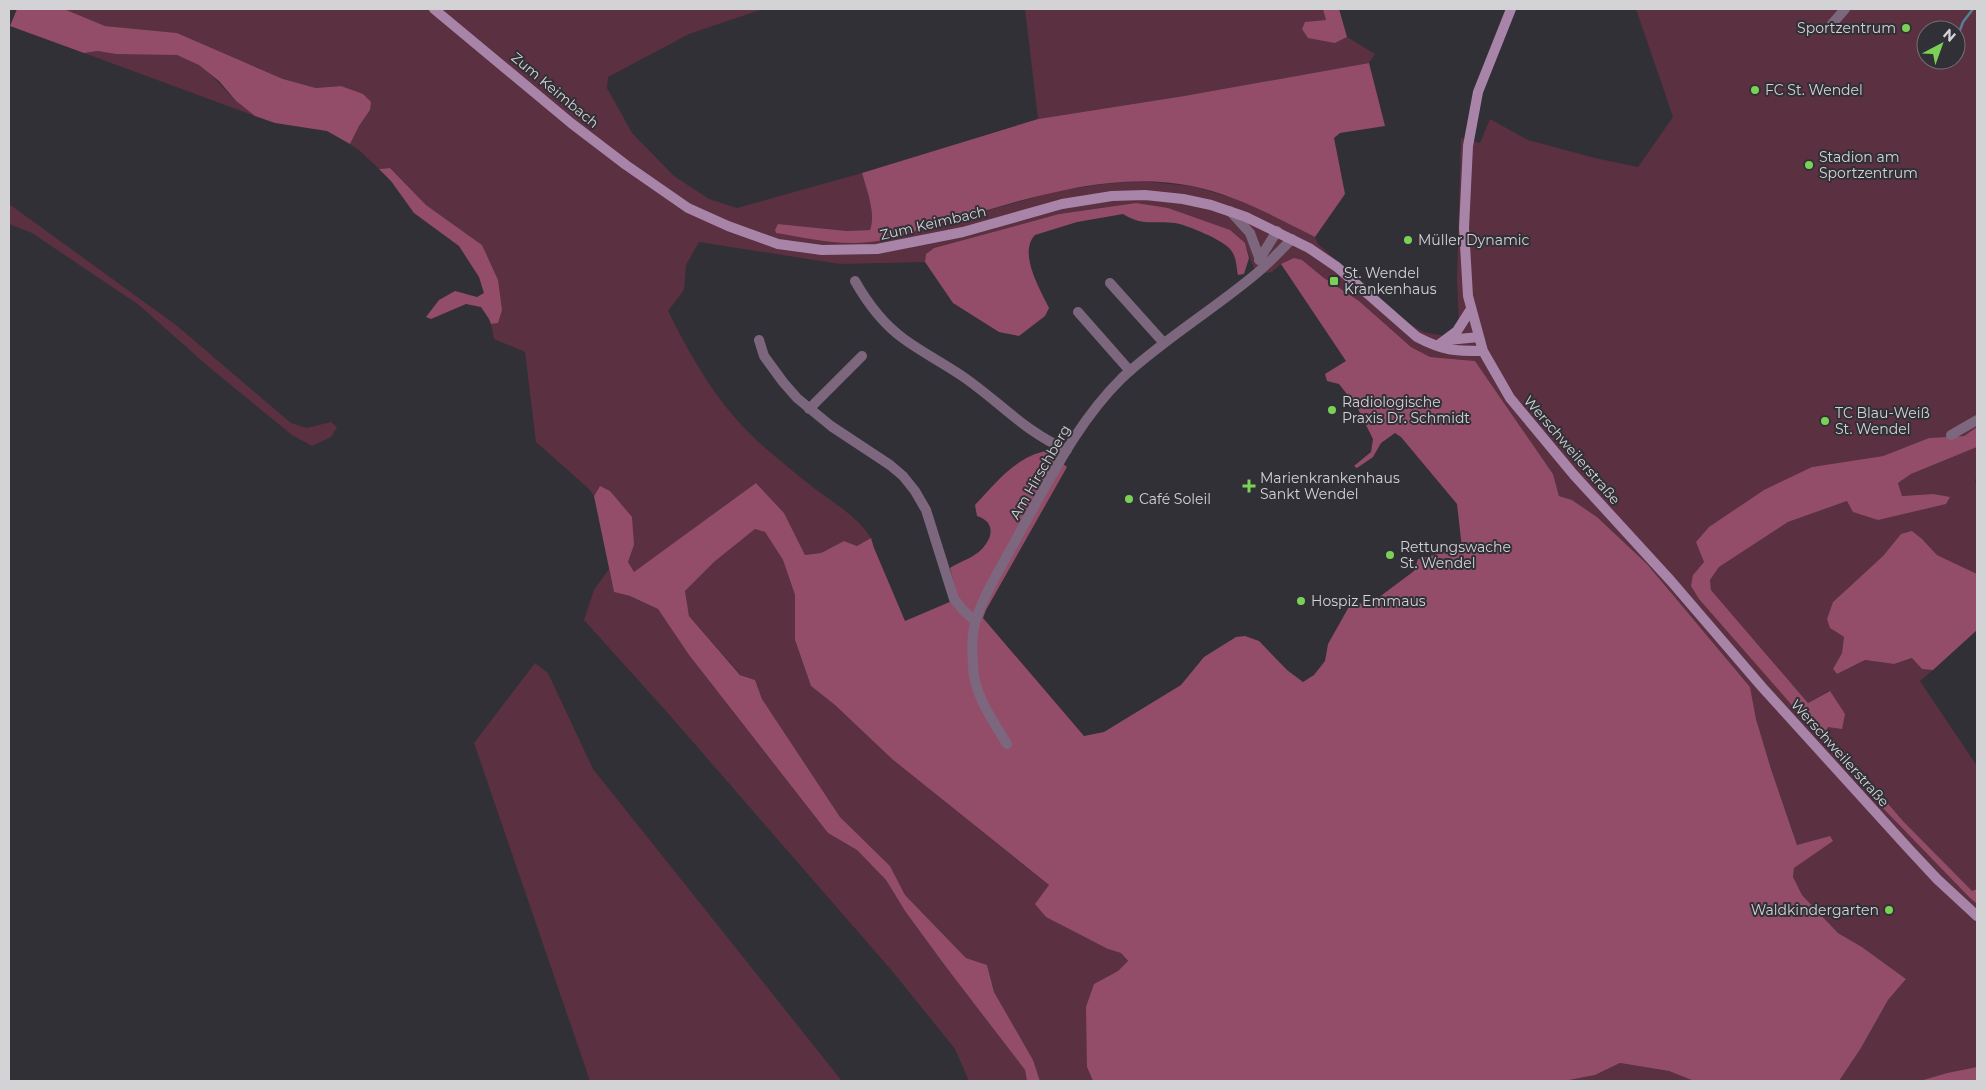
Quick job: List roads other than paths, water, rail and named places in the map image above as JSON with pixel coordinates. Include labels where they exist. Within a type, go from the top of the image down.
[{"type":"street","name":"Zum Keimbach","points":[[434,9],[626,165],[688,208],[728,226],[778,244],[822,250],[877,249],[963,232],[1062,204],[1112,196],[1145,194],[1183,199],[1230,211],[1292,239],[1322,256],[1417,337],[1451,351],[1483,351]]},
{"type":"street","name":"Werschweilerstraße","points":[[1511,9],[1478,92],[1469,133],[1464,228],[1468,296],[1483,351],[1510,398],[1546,443],[1671,580],[1762,687],[1885,822],[1937,879],[1977,916]]},
{"type":"street","points":[[1832,24],[1845,9]]},
{"type":"street","points":[[1230,211],[1250,233],[1259,257]]},
{"type":"street","points":[[1256,274],[1259,257],[1276,232]]},
{"type":"street","name":"Am Hirschberg","points":[[1007,744],[983,705],[972,668],[975,621],[989,589],[1067,450],[1084,422],[1130,371],[1163,342],[1256,274],[1292,239]]},
{"type":"street","points":[[855,281],[877,314],[903,338],[924,347],[964,377],[1024,427],[1044,440],[1067,450]]},
{"type":"street","points":[[1110,283],[1163,342]]},
{"type":"street","points":[[1437,346],[1448,340],[1457,331],[1471,309]]},
{"type":"street","points":[[1078,312],[1130,371]]},
{"type":"street","points":[[1448,340],[1479,337]]},
{"type":"street","points":[[759,340],[764,356],[783,382],[809,409],[890,465],[903,476],[915,491],[926,510],[954,599],[975,621]]},
{"type":"street","points":[[809,409],[862,356]]},
{"type":"street","points":[[1951,435],[1977,420]]},
{"type":"waterway","points":[[1965,20],[1973,9]]},
{"type":"place","name":"Sportzentrum","points":[[1906,28]]},
{"type":"place","name":"FC St. Wendel","points":[[1755,90]]},
{"type":"place","name":"Stadion am Sportzentrum","points":[[1809,165]]},
{"type":"place","name":"Müller Dynamic","points":[[1408,240]]},
{"type":"place","name":"St. Wendel Krankenhaus","points":[[1334,281]]},
{"type":"place","name":"Radiologische Praxis Dr. Schmidt","points":[[1332,410]]},
{"type":"place","name":"TC Blau-Weiß St. Wendel","points":[[1825,421]]},
{"type":"place","name":"Marienkrankenhaus Sankt Wendel","points":[[1249,486]]},
{"type":"place","name":"Café Soleil","points":[[1129,499]]},
{"type":"place","name":"Rettungswache St. Wendel","points":[[1390,555]]},
{"type":"place","name":"Hospiz Emmaus","points":[[1301,601]]},
{"type":"place","name":"Waldkindergarten","points":[[1889,910]]}]
